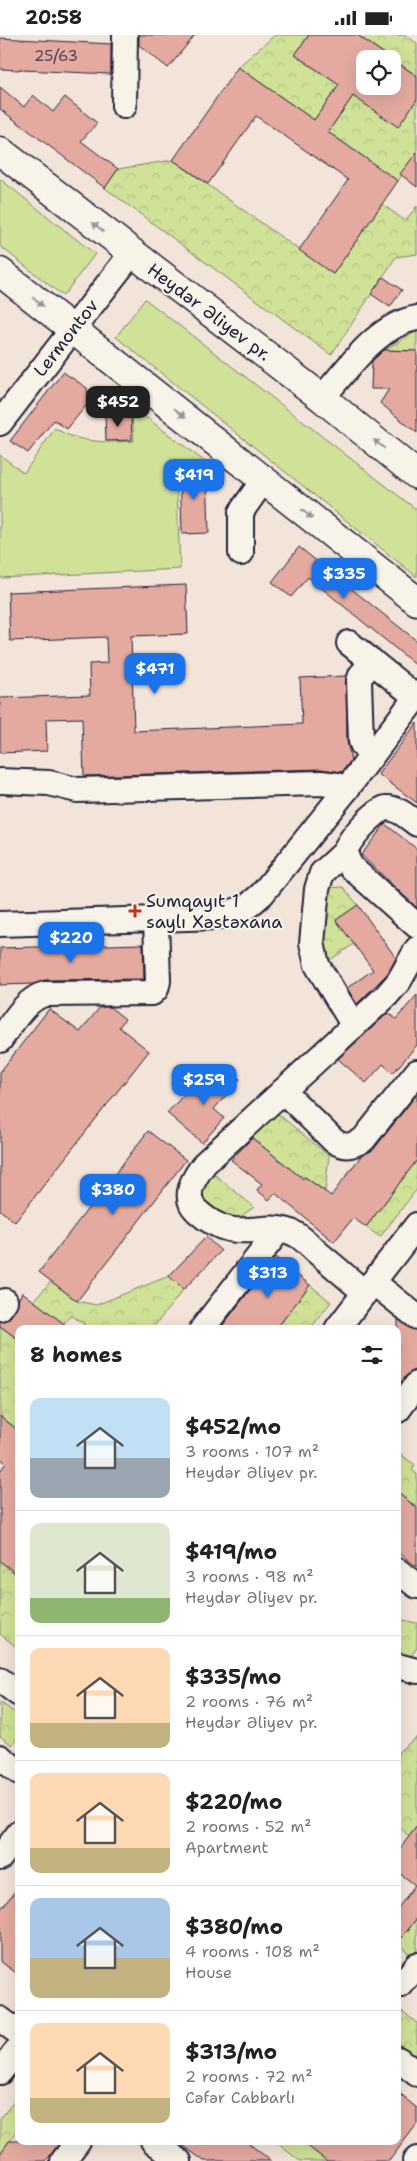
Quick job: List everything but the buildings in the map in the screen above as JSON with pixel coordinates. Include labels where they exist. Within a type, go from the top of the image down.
[{"type":"main road","name":"Heydər Əliyev pr.","points":[[0,151],[322,398],[417,475]]},
{"type":"main road","points":[[0,272],[417,601]]},
{"type":"street","points":[[124,106],[125,35]]},
{"type":"street","name":"Lermontov","points":[[0,423],[132,253]]},
{"type":"street","points":[[322,398],[380,333],[403,320],[417,318]]},
{"type":"street","points":[[241,553],[241,512],[264,479]]},
{"type":"street","points":[[0,924],[219,917],[248,906],[262,893],[346,790],[417,696],[349,643]]},
{"type":"street","points":[[373,662],[361,675],[359,681],[361,741],[363,746],[373,754]]},
{"type":"street","points":[[0,781],[49,783],[77,790],[321,783],[337,785],[346,790]]},
{"type":"street","points":[[417,824],[403,814],[385,808],[378,812],[350,840],[346,851],[347,859],[352,868],[417,926]]},
{"type":"street","points":[[346,851],[322,873],[314,907],[312,943],[317,965],[354,1026]]},
{"type":"street","points":[[0,1040],[28,1004],[37,996],[45,994],[152,993],[156,989],[158,981],[156,920]]},
{"type":"street","points":[[417,949],[399,981],[354,1026],[205,1163],[193,1179],[189,1193],[194,1208],[211,1224],[231,1231],[279,1230],[297,1235],[369,1287],[417,1317]]},
{"type":"street","points":[[283,1091],[334,1141],[342,1146],[352,1145],[363,1140],[417,1072]]},
{"type":"street","points":[[340,1325],[417,1225]]},
{"type":"street","points":[[205,1325],[279,1230]]},
{"type":"street","points":[[401,1407],[417,1384]]},
{"type":"street","points":[[401,1573],[417,1586]]},
{"type":"street","points":[[401,1667],[417,1671]]},
{"type":"street","points":[[0,1680],[15,1691]]},
{"type":"street","points":[[0,1757],[15,1768]]},
{"type":"street","points":[[0,1858],[15,1838]]},
{"type":"street","points":[[405,1989],[417,1965]]},
{"type":"street","points":[[0,2019],[15,2030]]},
{"type":"street","points":[[0,2073],[15,2053]]},
{"type":"street","points":[[401,2061],[417,2074]]},
{"type":"street","points":[[64,2161],[75,2145]]},
{"type":"street","points":[[152,2149],[179,2161]]},
{"type":"green space","points":[[275,35],[309,35],[295,55],[339,85],[314,120],[238,67]]},
{"type":"green space","points":[[357,35],[405,35],[417,43],[417,76],[401,65],[401,50],[379,50]]},
{"type":"green space","points":[[353,96],[417,99],[417,152],[398,181],[328,132]]},
{"type":"green space","points":[[173,160],[333,274],[382,204],[405,221],[417,206],[417,254],[396,257],[331,355],[105,188],[118,169]]},
{"type":"green space","points":[[0,179],[95,254],[63,296],[0,246]]},
{"type":"green space","points":[[145,299],[417,510],[417,577],[116,337]]},
{"type":"green space","points":[[417,331],[417,351],[384,350]]},
{"type":"green space","points":[[135,409],[208,464],[176,465],[180,569],[0,578],[0,455],[24,473],[55,428],[73,437],[93,441],[134,441],[132,413]]},
{"type":"green space","points":[[343,887],[358,905],[337,920],[354,944],[330,960],[317,943],[322,888]]},
{"type":"green space","points":[[272,1109],[329,1156],[325,1191],[305,1177],[298,1175],[250,1136]]},
{"type":"green space","points":[[417,1160],[417,1189],[380,1237],[366,1227]]},
{"type":"green space","points":[[208,1169],[254,1207],[233,1222],[195,1193]]},
{"type":"green space","points":[[169,1276],[183,1290],[155,1325],[83,1325],[71,1315],[63,1324],[34,1301],[51,1281],[77,1301],[96,1305]]},
{"type":"green space","points":[[310,1285],[331,1302],[313,1325],[279,1325]]},
{"type":"green space","points":[[0,1326],[15,1337],[15,1428],[0,1416]]},
{"type":"green space","points":[[401,1454],[415,1465],[412,1470],[417,1474],[417,1508],[401,1495]]},
{"type":"green space","points":[[0,1561],[15,1573],[15,1646],[0,1634]]},
{"type":"green space","points":[[401,1620],[417,1623],[417,1648],[401,1669]]},
{"type":"green space","points":[[0,1702],[15,1713],[15,1742],[12,1745],[0,1736]]},
{"type":"green space","points":[[417,1737],[417,1826],[409,1837],[401,1828],[401,1750]]},
{"type":"green space","points":[[417,1918],[417,1950],[412,1957],[401,1946],[401,1939]]},
{"type":"green space","points":[[401,2010],[417,2023],[417,2058],[401,2045]]},
{"type":"green space","points":[[15,2100],[15,2134],[0,2154],[0,2119]]},
{"type":"green space","points":[[279,2145],[306,2145],[318,2154],[325,2145],[329,2145],[331,2161],[300,2161]]},
{"type":"place","name":"Sumqayıt 1 saylı Xəstəxana","points":[[135,911]]}]
